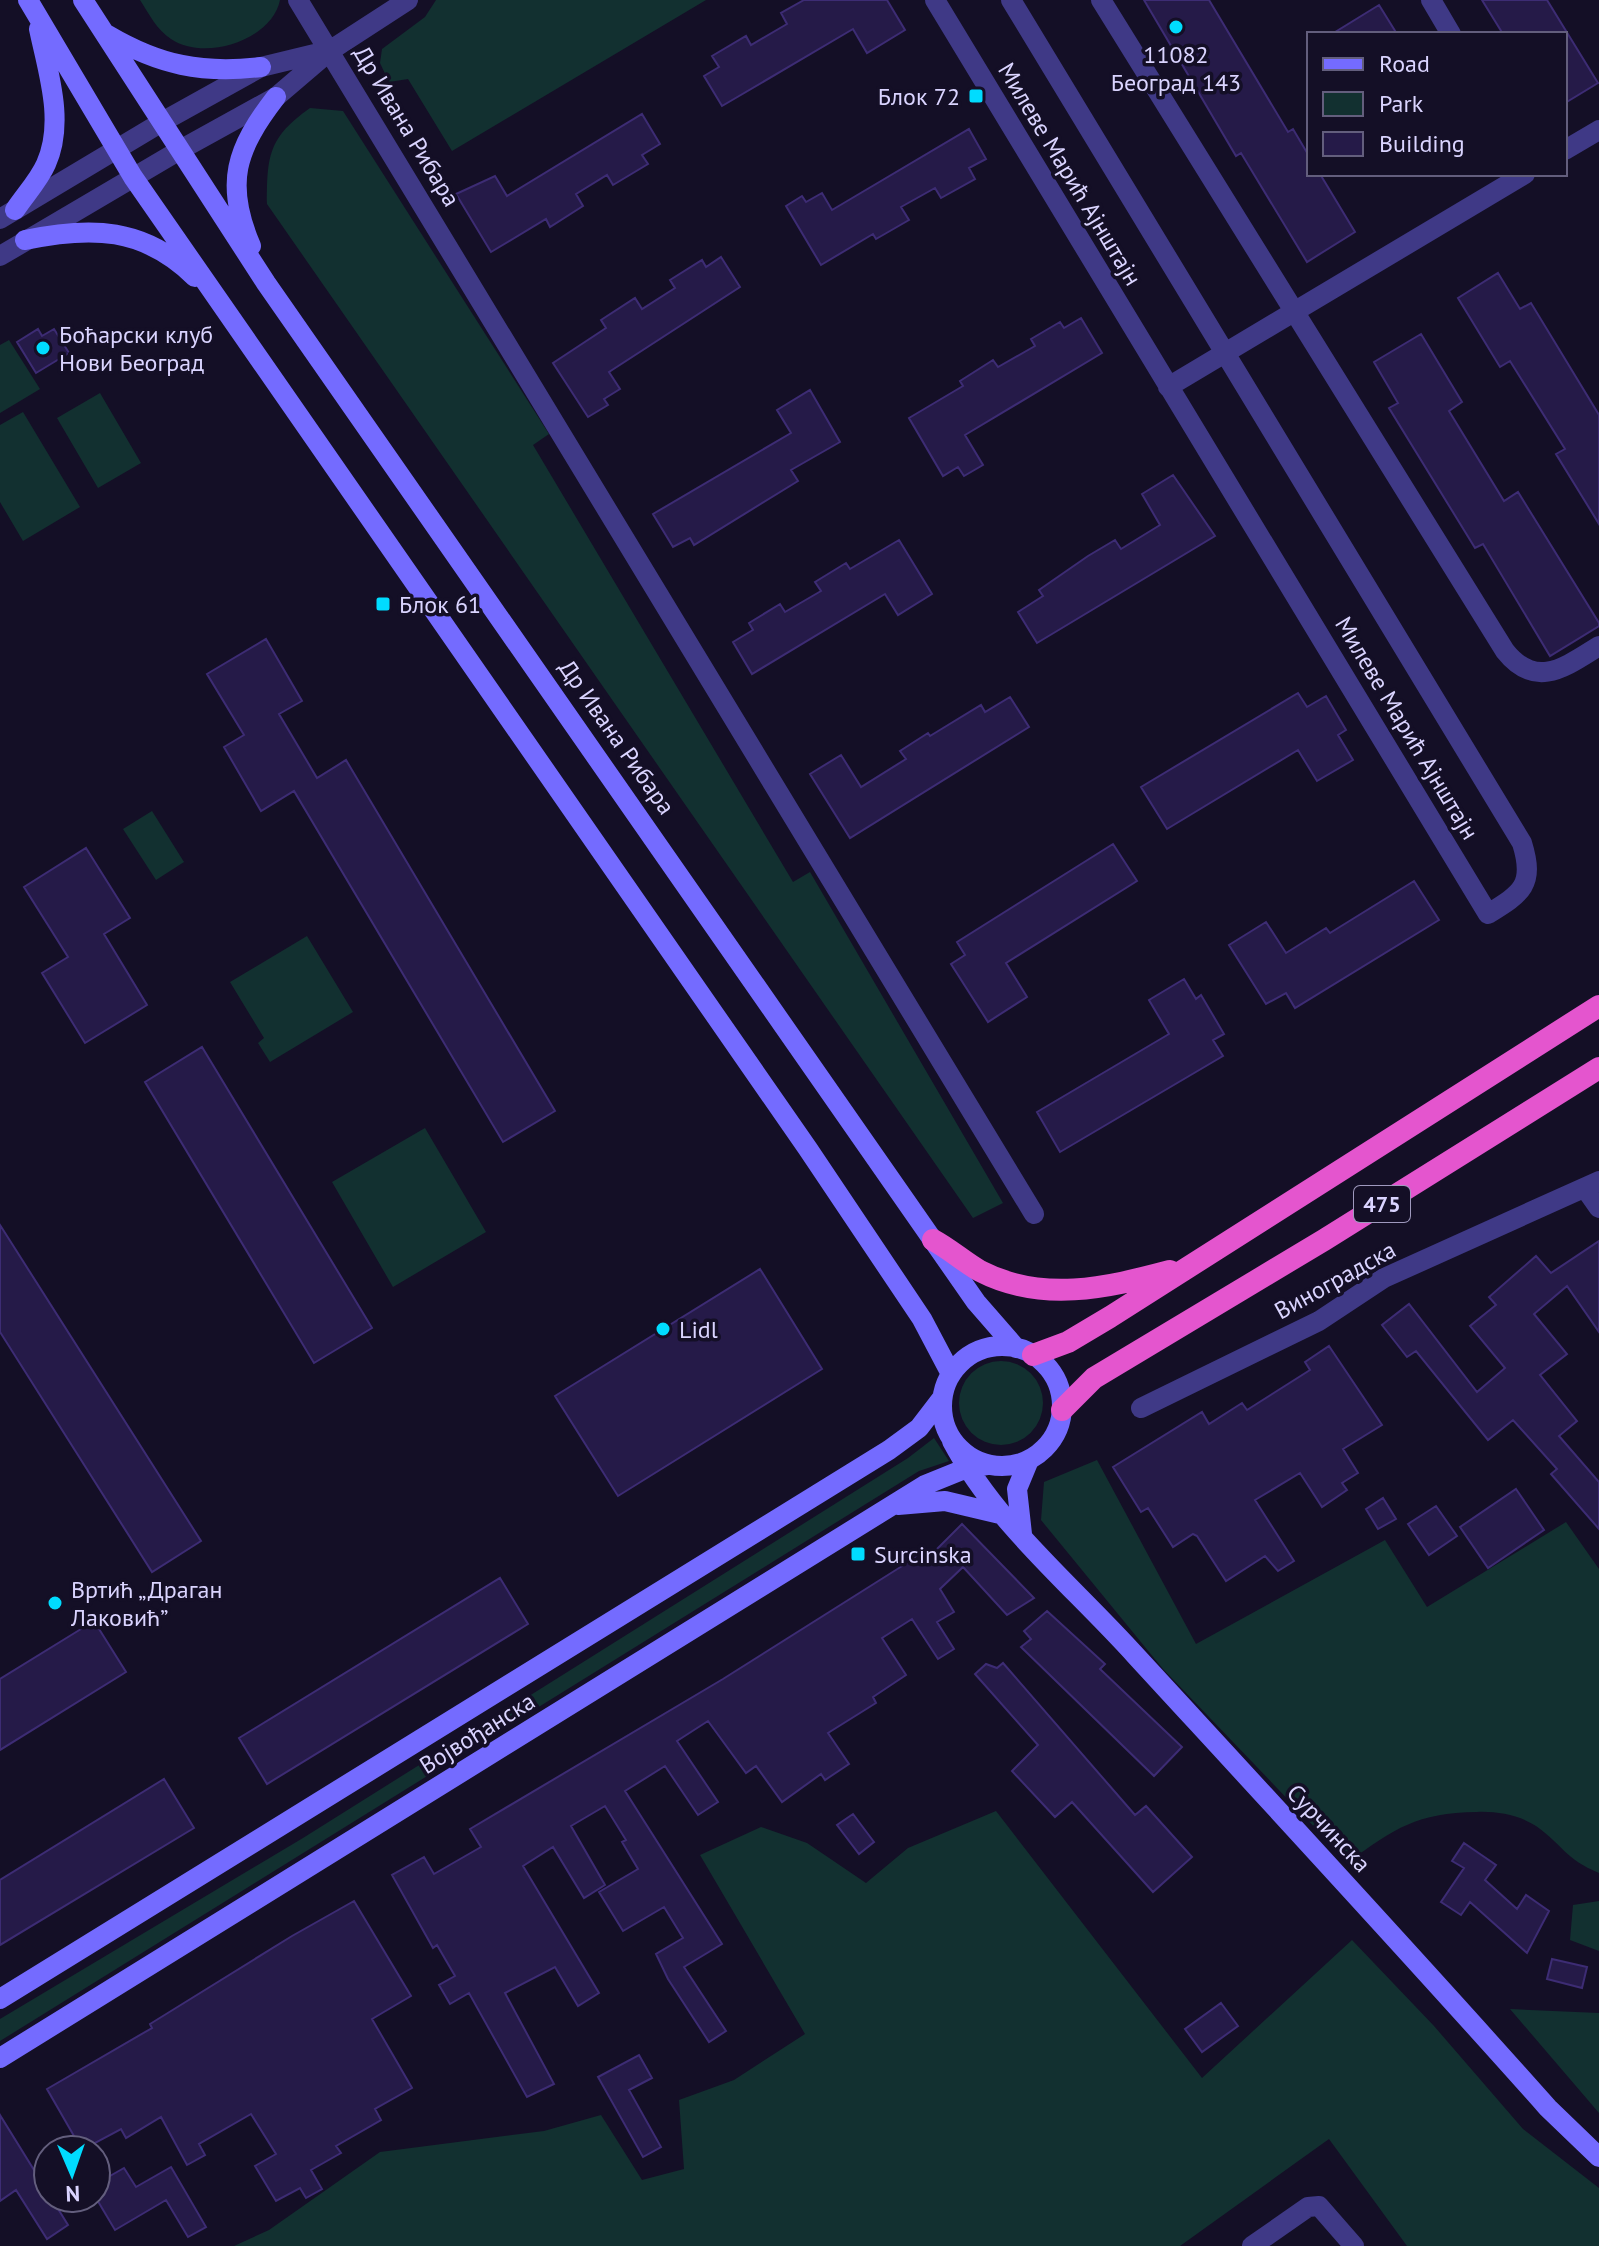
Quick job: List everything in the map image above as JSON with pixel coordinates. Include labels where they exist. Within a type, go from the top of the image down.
[{"type":"highway","name":"475","points":[[1025,1352],[1068,1342],[1599,1006]]},
{"type":"highway","name":"475","points":[[1062,1410],[1094,1378],[1324,1240],[1599,1068]]},
{"type":"highway","points":[[933,1240],[980,1270],[1030,1288],[1111,1286],[1186,1267]]},
{"type":"main road","name":"Др Ивана Рибара","points":[[83,0],[266,283],[933,1240],[998,1330],[1025,1352]]},
{"type":"main road","points":[[32,7],[133,177],[808,1149],[922,1319],[951,1374]]},
{"type":"main road","points":[[7,214],[45,167],[52,145],[53,99],[32,7]]},
{"type":"main road","points":[[102,31],[169,64],[200,70],[261,67]]},
{"type":"main road","points":[[266,283],[239,208],[238,165],[250,130],[276,97]]},
{"type":"main road","points":[[25,240],[61,232],[116,232],[142,242],[188,270],[221,303]]},
{"type":"main road","points":[[942,1398],[951,1374],[963,1360],[998,1346],[1025,1352],[1055,1378],[1062,1410],[1052,1439],[1029,1460],[1017,1489],[1022,1534]]},
{"type":"main road","name":"Сурчинска","points":[[942,1398],[942,1416],[952,1441],[977,1466],[1000,1514],[1022,1534],[1548,2108],[1599,2157]]},
{"type":"main road","name":"Војвођанска","points":[[0,1999],[889,1450],[919,1428],[942,1398]]},
{"type":"main road","points":[[977,1466],[1006,1466],[1029,1460]]},
{"type":"main road","name":"Војвођанска","points":[[0,2058],[925,1485],[977,1466]]},
{"type":"main road","points":[[891,1506],[945,1501],[1000,1514]]},
{"type":"street","name":"Др Ивана Рибара","points":[[298,0],[1034,1214]]},
{"type":"street","name":"Др Ивана Рибара","points":[[0,256],[276,97],[331,50],[408,0]]},
{"type":"street","name":"Милеве Марић Ајнштајн","points":[[935,0],[1488,914],[1517,896],[1527,878],[1522,843],[1011,0]]},
{"type":"street","points":[[1101,0],[1292,311],[1516,665],[1543,672],[1562,670],[1599,646]]},
{"type":"street","points":[[1431,0],[1450,32]]},
{"type":"street","name":"Др Ивана Рибара","points":[[7,214],[261,67],[331,50]]},
{"type":"street","points":[[1567,149],[1599,130]]},
{"type":"street","points":[[1168,387],[1522,176]]},
{"type":"street","points":[[1592,1184],[1599,1208]]},
{"type":"street","name":"Виноградска","points":[[1141,1408],[1319,1321],[1384,1278],[1592,1184]]},
{"type":"street","points":[[1252,2246],[1308,2207],[1319,2206],[1354,2246]]},
{"type":"green space","points":[[140,0],[280,0],[274,14],[251,36],[235,43],[201,48],[185,46],[171,39]]},
{"type":"green space","points":[[436,0],[706,0],[452,151],[408,79],[389,82],[380,63],[382,49],[425,17]]},
{"type":"green space","points":[[310,108],[343,111],[549,434],[533,445],[793,882],[810,872],[1003,1203],[973,1218],[267,204],[268,172],[273,148],[286,128]]},
{"type":"green space","points":[[9,340],[40,389],[0,413],[0,345]]},
{"type":"green space","points":[[100,393],[141,463],[98,488],[57,418]]},
{"type":"green space","points":[[23,412],[80,507],[23,541],[0,502],[0,425]]},
{"type":"green space","points":[[152,811],[184,862],[156,880],[123,829]]},
{"type":"green space","points":[[307,936],[353,1012],[270,1062],[258,1043],[264,1038],[230,982]]},
{"type":"green space","points":[[425,1128],[486,1232],[393,1287],[332,1182]]},
{"type":"green space","points":[[1001,1361],[1024,1368],[1036,1380],[1043,1403],[1036,1426],[1024,1438],[1001,1445],[978,1438],[966,1426],[959,1403],[966,1380],[978,1368]]},
{"type":"green space","points":[[934,1438],[949,1461],[919,1471],[0,2041],[0,2019],[303,1838],[908,1458]]},
{"type":"green space","points":[[1097,1460],[1196,1644],[1385,1540],[1427,1607],[1566,1522],[1599,1569],[1599,1873],[1571,1857],[1529,1822],[1507,1814],[1484,1812],[1422,1819],[1380,1840],[1348,1862],[1163,1669],[1041,1520],[1044,1482]]},
{"type":"green space","points":[[996,1811],[1202,2078],[1352,1940],[1434,2026],[1523,2129],[1599,2188],[1599,2246],[1407,2246],[1329,2139],[1180,2246],[234,2246],[269,2230],[380,2152],[544,2131],[601,2115],[642,2180],[684,2169],[679,2100],[734,2080],[805,2034],[700,1855],[761,1827],[807,1843],[866,1883],[908,1848]]},
{"type":"green space","points":[[1599,1901],[1599,1951],[1570,1940],[1573,1905]]},
{"type":"green space","points":[[1510,2009],[1599,2013],[1599,2113]]},
{"type":"building","points":[[804,0],[887,0],[905,30],[867,53],[853,29],[722,106],[704,76],[719,67],[712,56],[746,36],[751,45],[787,24],[781,13]]},
{"type":"building","points":[[1144,0],[1209,0],[1288,132],[1293,129],[1307,153],[1307,176],[1321,176],[1355,232],[1307,262],[1241,153],[1236,156]]},
{"type":"building","points":[[1482,0],[1547,0],[1567,32],[1502,32]]},
{"type":"building","points":[[1379,5],[1396,32],[1335,32]]},
{"type":"building","points":[[1567,33],[1598,83],[1567,102]]},
{"type":"building","points":[[642,114],[660,144],[642,155],[648,164],[613,185],[607,175],[576,194],[583,206],[550,227],[546,219],[491,252],[456,194],[495,176],[507,196]]},
{"type":"building","points":[[969,129],[986,159],[969,168],[975,179],[941,198],[935,188],[901,207],[909,220],[876,239],[873,234],[821,265],[786,206],[802,196],[806,202],[822,193],[832,210]]},
{"type":"building","points":[[721,257],[740,287],[609,372],[620,389],[604,399],[608,405],[588,417],[553,363],[606,328],[601,320],[635,298],[642,309],[675,288],[670,280],[702,260],[706,267]]},
{"type":"building","points":[[1498,273],[1520,309],[1531,303],[1599,415],[1599,524],[1556,454],[1565,449],[1510,361],[1500,367],[1458,298]]},
{"type":"building","points":[[1081,318],[1102,353],[965,435],[983,465],[964,476],[958,467],[943,476],[909,418],[963,386],[960,381],[993,360],[998,367],[1035,346],[1031,339],[1060,322],[1064,328]]},
{"type":"building","name":"Боћарски клуб Нови Београд","points":[[38,329],[42,336],[54,329],[69,353],[36,373],[17,342]]},
{"type":"building","points":[[1421,334],[1462,402],[1449,411],[1504,501],[1518,492],[1599,623],[1599,626],[1550,656],[1483,544],[1475,548],[1389,408],[1398,403],[1374,362]]},
{"type":"building","points":[[810,390],[840,442],[791,470],[798,481],[694,545],[690,538],[673,547],[653,514],[791,433],[777,410]]},
{"type":"building","points":[[1173,475],[1215,536],[1037,643],[1018,612],[1043,596],[1039,590],[1088,556],[1115,540],[1121,549],[1160,525],[1142,494]]},
{"type":"building","points":[[899,540],[932,594],[898,615],[885,594],[752,674],[733,642],[753,630],[749,623],[780,604],[785,612],[821,591],[815,582],[846,563],[850,569]]},
{"type":"building","points":[[266,639],[302,701],[279,714],[317,778],[346,760],[555,1111],[503,1142],[294,791],[261,811],[224,747],[244,735],[207,674]]},
{"type":"building","points":[[1298,693],[1307,707],[1326,696],[1346,730],[1338,735],[1353,760],[1317,781],[1298,750],[1167,829],[1141,787]]},
{"type":"building","points":[[1010,697],[1029,727],[850,838],[810,774],[841,755],[861,787],[906,759],[900,751],[928,733],[930,736],[981,705],[985,712]]},
{"type":"building","points":[[1113,844],[1137,881],[1006,963],[1027,997],[988,1022],[951,964],[965,955],[957,942]]},
{"type":"building","points":[[86,848],[130,918],[104,934],[147,1005],[85,1043],[42,973],[68,957],[24,887]]},
{"type":"building","points":[[1414,881],[1439,920],[1295,1008],[1286,993],[1266,1004],[1229,945],[1266,922],[1286,953],[1326,928],[1330,933]]},
{"type":"building","points":[[1184,979],[1196,999],[1201,995],[1224,1034],[1213,1040],[1223,1056],[1060,1152],[1037,1112],[1169,1034],[1149,1000]]},
{"type":"building","points":[[202,1047],[372,1328],[314,1363],[145,1082]]},
{"type":"building","points":[[0,1225],[201,1541],[152,1572],[0,1332]]},
{"type":"building","points":[[1599,1241],[1599,1332],[1567,1286],[1534,1314],[1567,1354],[1540,1375],[1577,1421],[1559,1436],[1599,1482],[1599,1529],[1551,1474],[1557,1469],[1513,1420],[1488,1440],[1416,1351],[1407,1357],[1382,1325],[1409,1304],[1477,1392],[1505,1368],[1470,1326],[1496,1305],[1489,1297],[1536,1256],[1551,1273]]},
{"type":"building","points":[[760,1269],[822,1369],[618,1496],[555,1396]]},
{"type":"building","points":[[1329,1346],[1382,1425],[1343,1449],[1358,1473],[1342,1483],[1347,1490],[1322,1507],[1300,1473],[1255,1500],[1294,1561],[1278,1571],[1265,1556],[1226,1581],[1197,1536],[1193,1534],[1173,1547],[1148,1508],[1141,1512],[1113,1467],[1202,1412],[1209,1424],[1242,1403],[1247,1410],[1310,1370],[1305,1362]]},
{"type":"building","points":[[1516,1489],[1544,1530],[1488,1568],[1460,1527]]},
{"type":"building","points":[[1383,1498],[1396,1519],[1378,1529],[1366,1509]]},
{"type":"building","points":[[1436,1506],[1457,1536],[1429,1555],[1408,1524]]},
{"type":"building","points":[[962,1524],[1034,1598],[1007,1615],[963,1567],[940,1589],[954,1612],[937,1622],[954,1649],[938,1659],[912,1619],[882,1638],[906,1675],[873,1697],[876,1703],[828,1733],[849,1764],[825,1780],[821,1774],[782,1802],[756,1766],[746,1773],[708,1721],[677,1741],[718,1802],[698,1815],[665,1766],[625,1791],[722,1944],[684,1967],[726,2031],[709,2042],[668,1979],[656,1954],[683,1938],[664,1907],[623,1931],[599,1892],[638,1869],[622,1842],[626,1840],[605,1806],[571,1826],[605,1885],[584,1898],[553,1847],[523,1866],[599,1993],[578,2006],[555,1967],[505,1993],[554,2084],[527,2097],[469,1993],[450,2004],[439,1985],[455,1976],[437,1945],[433,1948],[392,1875],[424,1857],[434,1874],[481,1847],[470,1829],[723,1679],[918,1556],[923,1563]]},
{"type":"building","points":[[500,1578],[528,1624],[267,1784],[239,1738]]},
{"type":"building","points":[[1047,1611],[1105,1664],[1100,1669],[1182,1747],[1154,1776],[1021,1647],[1031,1639],[1024,1631]]},
{"type":"building","points":[[94,1621],[126,1672],[0,1750],[0,1679]]},
{"type":"building","points":[[1003,1663],[1135,1815],[1146,1806],[1192,1857],[1153,1892],[1072,1802],[1055,1817],[1012,1771],[1038,1745],[975,1674],[986,1664],[997,1668]]},
{"type":"building","points":[[164,1779],[194,1828],[0,1945],[0,1880]]},
{"type":"building","points":[[853,1814],[874,1842],[859,1854],[837,1825]]},
{"type":"building","points":[[1464,1843],[1496,1865],[1485,1880],[1517,1909],[1526,1895],[1549,1911],[1527,1953],[1470,1902],[1461,1915],[1441,1902],[1464,1868],[1452,1861]]},
{"type":"building","points":[[354,1901],[411,1996],[372,2019],[412,2088],[375,2109],[381,2120],[336,2146],[341,2153],[311,2170],[322,2189],[306,2198],[300,2188],[276,2201],[255,2166],[276,2154],[251,2114],[199,2144],[205,2155],[187,2165],[161,2117],[126,2138],[121,2129],[112,2134],[73,2134],[47,2089],[152,2028],[150,2024]]},
{"type":"building","points":[[1552,1959],[1587,1967],[1582,1988],[1547,1979]]},
{"type":"building","points":[[1221,2003],[1238,2026],[1202,2052],[1185,2029]]},
{"type":"building","points":[[639,2055],[652,2078],[629,2090],[661,2147],[643,2157],[598,2077]]},
{"type":"building","points":[[0,2115],[32,2167],[32,2214],[61,2214],[68,2225],[47,2239],[16,2190],[0,2201]]},
{"type":"building","points":[[171,2167],[206,2227],[188,2237],[166,2200],[115,2230],[106,2214],[112,2214],[112,2175],[124,2168],[136,2187]]},
{"type":"place","name":"11082 Београд 143","points":[[1176,27]]},
{"type":"place","name":"Блок 72","points":[[976,96]]},
{"type":"place","name":"Боћарски клуб Нови Београд","points":[[43,348]]},
{"type":"place","name":"Блок 61","points":[[383,604]]},
{"type":"place","name":"Lidl","points":[[663,1329]]},
{"type":"place","name":"Surcinska","points":[[858,1554]]},
{"type":"place","name":"Вртић „Драган Лаковић”","points":[[55,1603]]}]
